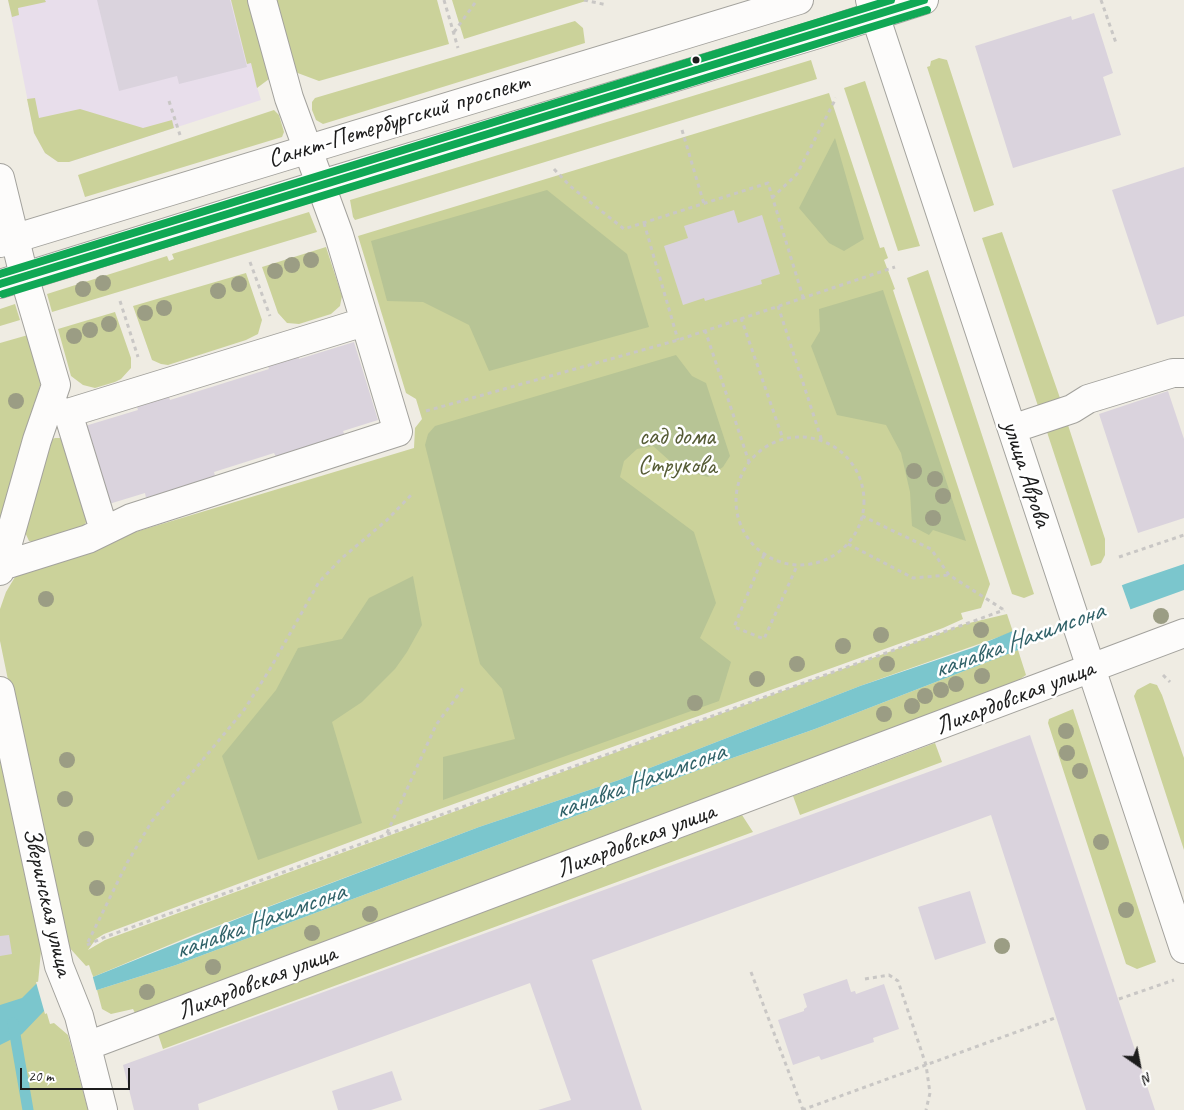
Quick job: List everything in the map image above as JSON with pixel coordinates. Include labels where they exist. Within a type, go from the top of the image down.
[{"type":"street","points":[[1,568],[88,539],[131,518],[398,432],[339,235],[289,98],[262,0]]},
{"type":"street","name":"Санкт-Петербургский проспект","points":[[7,241],[799,0]]},
{"type":"street","name":"Санкт-Петербургский проспект","points":[[12,280],[321,184],[815,36],[872,8],[924,0]]},
{"type":"street","name":"улица Аврова","points":[[872,8],[1184,949]]},
{"type":"street","points":[[0,178],[12,280],[56,385],[58,410],[104,530]]},
{"type":"street","points":[[58,410],[149,388],[364,322]]},
{"type":"street","points":[[1012,429],[1072,409],[1088,399],[1174,373],[1184,373]]},
{"type":"street","points":[[1,568],[58,410]]},
{"type":"street","name":"Лихардовская улица","points":[[87,1046],[1087,658],[1184,633]]},
{"type":"street","name":"Зверинская улица","points":[[0,691],[61,970],[87,1046],[103,1110]]},
{"type":"path","points":[[444,0],[458,48]]},
{"type":"path","points":[[453,32],[477,0]]},
{"type":"path","points":[[584,0],[607,5]]},
{"type":"path","points":[[1101,0],[1116,43]]},
{"type":"path","points":[[772,198],[797,174],[836,98]]},
{"type":"path","points":[[169,101],[180,135]]},
{"type":"path","points":[[682,130],[704,204]]},
{"type":"path","points":[[554,169],[570,186],[624,229],[768,184],[803,297]]},
{"type":"path","points":[[644,223],[678,340]]},
{"type":"path","points":[[250,262],[281,347]]},
{"type":"path","points":[[398,432],[420,412],[678,340],[895,267]]},
{"type":"path","points":[[120,302],[149,388]]},
{"type":"path","points":[[778,306],[822,442]]},
{"type":"path","points":[[741,318],[783,439]]},
{"type":"path","points":[[705,330],[749,462]]},
{"type":"path","points":[[803,437],[822,442],[836,449],[848,459],[862,485],[864,501],[857,531],[848,544],[833,556],[816,564],[797,566],[780,562],[764,555],[749,540],[739,522],[737,508],[739,481],[749,462],[764,448],[783,439],[803,437]]},
{"type":"path","points":[[61,970],[79,957],[87,946],[127,863],[152,821],[244,710],[270,669],[319,582],[342,558],[387,520],[413,493]]},
{"type":"path","points":[[87,946],[105,937],[386,834],[1004,610],[949,575],[931,549],[862,516]]},
{"type":"path","points":[[1119,557],[1184,535]]},
{"type":"path","points":[[848,544],[913,578],[949,575]]},
{"type":"path","points":[[764,555],[734,627],[764,639],[797,566]]},
{"type":"path","points":[[386,834],[436,725],[464,687]]},
{"type":"path","points":[[751,972],[802,1110],[1055,1018]]},
{"type":"path","points":[[865,979],[889,975],[898,982],[926,1065],[930,1093],[926,1110]]},
{"type":"path","points":[[1119,999],[1175,980]]},
{"type":"shaded area","points":[[8,0],[270,0],[286,59],[257,87],[261,100],[69,162],[58,162],[45,153],[34,133]]},
{"type":"green space","points":[[8,0],[45,0],[46,2],[18,8],[19,15],[12,17]]},
{"type":"green space","points":[[231,0],[250,0],[269,71],[269,79],[257,88],[251,63],[247,64]]},
{"type":"green space","points":[[270,0],[437,0],[449,44],[319,81],[295,72]]},
{"type":"green space","points":[[452,0],[589,0],[464,39]]},
{"type":"green space","points":[[575,21],[583,28],[585,43],[323,124],[316,120],[312,110],[312,102],[315,98]]},
{"type":"green space","points":[[939,58],[947,60],[994,205],[974,212],[927,67],[930,66],[931,61]]},
{"type":"green space","points":[[811,60],[817,79],[355,220],[353,217],[350,200]]},
{"type":"green space","points":[[865,81],[920,246],[898,251],[844,88]]},
{"type":"green space","name":"сад дома Струкова","points":[[829,93],[880,248],[884,247],[888,258],[884,260],[895,289],[893,290],[990,584],[981,608],[961,613],[963,619],[943,628],[401,823],[104,934],[96,939],[88,950],[105,940],[965,624],[1007,614],[1013,632],[860,686],[619,780],[479,827],[193,935],[93,977],[89,965],[86,966],[67,945],[60,933],[0,641],[0,609],[6,592],[15,577],[24,569],[102,542],[414,448],[415,428],[422,419],[416,399],[406,393],[358,236]]},
{"type":"green space","points":[[35,98],[39,118],[80,109],[143,128],[172,120],[174,128],[69,162],[58,162],[45,153],[34,133],[27,99]]},
{"type":"green space","points":[[274,110],[279,115],[284,132],[282,137],[85,197],[78,175]]},
{"type":"green space","points":[[835,138],[864,239],[844,251],[829,243],[799,208]]},
{"type":"green space","points":[[547,190],[627,254],[649,327],[489,371],[469,325],[423,302],[387,301],[371,241]]},
{"type":"green space","points":[[309,212],[317,232],[52,312],[47,294],[167,256],[169,261],[174,259],[172,254]]},
{"type":"green space","points":[[1002,232],[1060,398],[1038,406],[982,238]]},
{"type":"green space","points":[[326,247],[342,296],[340,306],[331,314],[299,324],[287,323],[278,313],[262,267]]},
{"type":"green space","points":[[928,270],[1034,594],[1024,598],[1012,594],[907,278]]},
{"type":"green space","points":[[246,273],[262,320],[258,334],[246,340],[168,365],[152,360],[133,306]]},
{"type":"green space","points":[[883,290],[966,541],[933,530],[929,535],[912,526],[910,492],[901,453],[886,425],[837,415],[811,346],[820,331],[819,309]]},
{"type":"green space","points":[[15,304],[20,320],[0,326],[0,309]]},
{"type":"green space","points":[[115,312],[131,358],[131,368],[121,379],[115,382],[95,388],[83,385],[71,376],[58,329]]},
{"type":"green space","points":[[28,335],[41,382],[0,532],[0,343]]},
{"type":"green space","points":[[676,355],[692,376],[706,383],[730,456],[723,467],[708,477],[679,469],[653,446],[637,449],[624,461],[620,477],[694,532],[716,603],[700,638],[731,662],[719,701],[443,800],[443,757],[515,739],[502,689],[480,664],[425,445],[428,434],[435,426]]},
{"type":"green space","points":[[1060,424],[1068,425],[1105,539],[1105,555],[1101,563],[1091,566],[1046,429]]},
{"type":"green space","points":[[60,438],[63,442],[87,521],[81,529],[35,543],[29,541],[24,530],[50,440]]},
{"type":"green space","points":[[413,576],[422,625],[395,669],[362,702],[332,722],[362,823],[258,860],[222,756],[276,690],[298,648],[342,639],[369,598]]},
{"type":"green space","points":[[1018,650],[1026,675],[1005,690],[135,1013],[133,1009],[111,1014],[102,1009],[97,990],[176,965],[701,769],[815,729]]},
{"type":"green space","points":[[1150,683],[1157,685],[1162,695],[1184,758],[1184,850],[1134,696],[1137,690]]},
{"type":"green space","points":[[1073,709],[1156,962],[1137,969],[1126,964],[1048,723],[1049,719]]},
{"type":"green space","points":[[0,736],[42,940],[38,983],[50,1024],[54,1023],[68,1035],[88,1110],[0,1110]]},
{"type":"green space","points":[[935,743],[942,762],[800,815],[793,796]]},
{"type":"green space","points":[[742,815],[753,832],[163,1049],[158,1034]]},
{"type":"water","name":"канавка Нахимсона","points":[[1184,564],[1184,590],[1018,650],[815,729],[701,769],[176,965],[97,990],[44,1011],[22,1034],[0,1045],[0,1005],[22,998],[36,984],[93,977],[242,917],[479,827],[619,780],[860,686],[972,648],[1125,584]]},
{"type":"pier","points":[[1121,583],[1131,611],[1020,652],[1012,630]]},
{"type":"pier","points":[[92,974],[97,992],[45,1014],[36,982]]},
{"type":"building","points":[[97,0],[230,0],[247,67],[179,84],[177,76],[119,91]]},
{"type":"building","points":[[1094,13],[1113,73],[1103,77],[1121,135],[1013,168],[975,46],[1071,16],[1072,20]]},
{"type":"building","points":[[1184,167],[1184,316],[1157,325],[1112,190]]},
{"type":"building","points":[[734,210],[738,223],[762,215],[780,274],[761,280],[762,284],[705,301],[704,298],[683,305],[664,246],[688,238],[684,226]]},
{"type":"building","points":[[354,342],[378,420],[343,431],[345,436],[276,457],[274,453],[214,472],[215,476],[146,498],[145,493],[109,504],[85,426],[138,410],[136,404],[168,394],[170,400],[269,369],[267,364],[298,354],[299,359]]},
{"type":"building","points":[[1168,391],[1184,439],[1184,518],[1138,533],[1099,414]]},
{"type":"building","points":[[1030,735],[1155,1110],[1086,1110],[991,815],[592,960],[642,1110],[538,1110],[571,1100],[530,983],[198,1104],[199,1110],[134,1110],[123,1065]]},
{"type":"building","points":[[970,891],[986,943],[935,960],[918,907]]},
{"type":"building","points":[[9,935],[12,954],[0,956],[0,936]]},
{"type":"building","points":[[847,979],[851,992],[855,991],[856,994],[884,984],[899,1029],[873,1038],[874,1042],[821,1060],[819,1056],[793,1065],[778,1020],[804,1011],[807,1007],[803,994]]},
{"type":"building","points":[[392,1071],[402,1100],[371,1110],[338,1110],[332,1091]]},
{"type":"waterway","points":[[13,1023],[28,1110]]},
{"type":"transit line","points":[[0,274],[891,0]]},
{"type":"transit line","points":[[0,284],[924,0]]},
{"type":"transit line","points":[[3,294],[927,10]]}]
